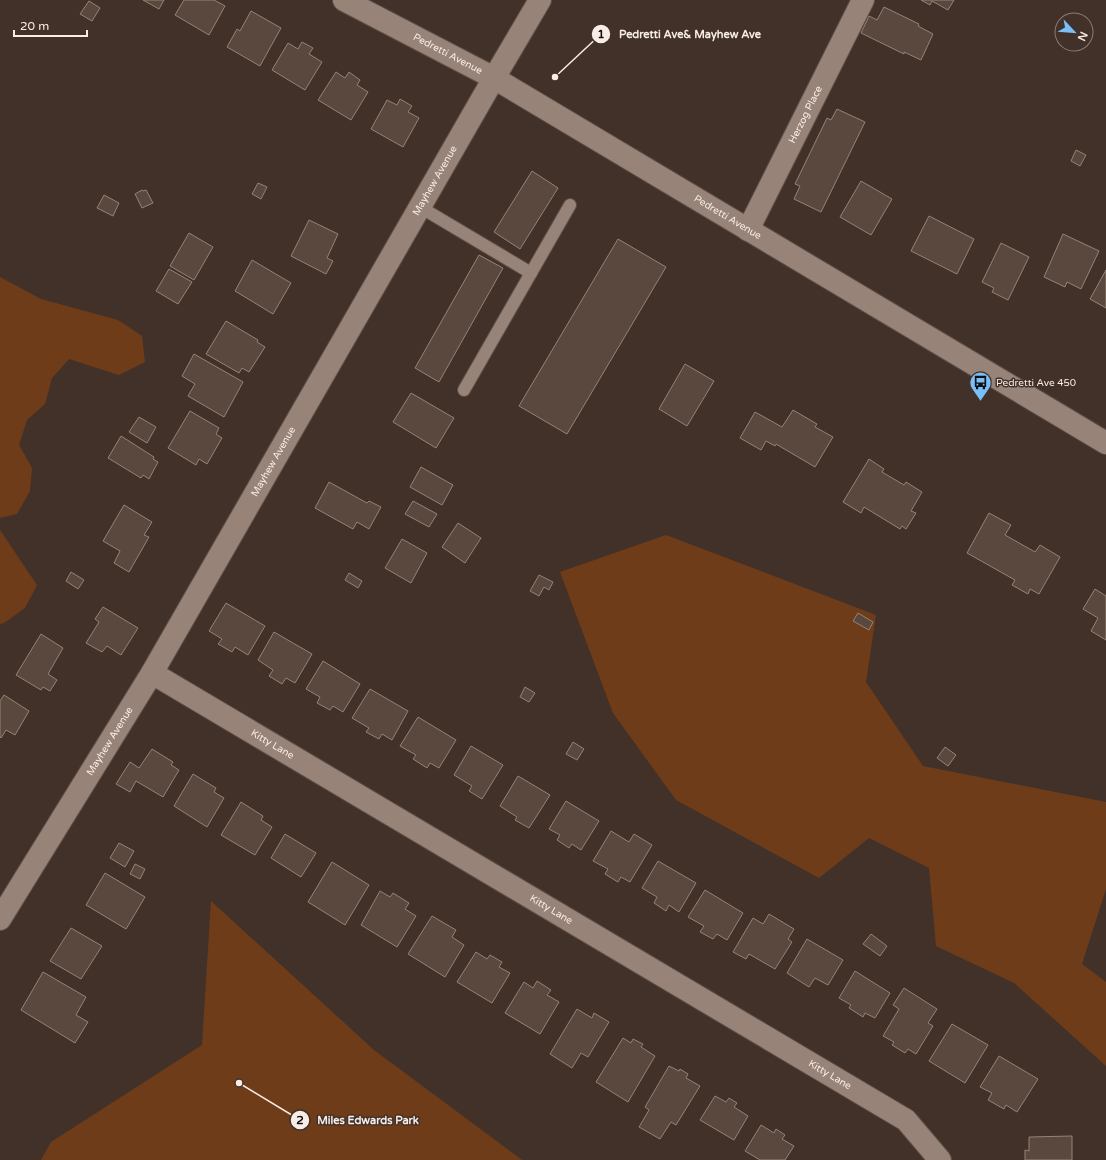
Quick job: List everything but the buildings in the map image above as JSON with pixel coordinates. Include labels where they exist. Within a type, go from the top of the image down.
[{"type":"street","name":"Pedretti Avenue","points":[[344,0],[494,78],[1106,443]]},
{"type":"street","name":"Mayhew Avenue","points":[[0,919],[152,672],[540,0]]},
{"type":"street","name":"Herzog Place","points":[[748,230],[863,0]]},
{"type":"street","name":"Kitty Lane","points":[[152,672],[906,1120],[940,1160]]},
{"type":"lane","points":[[464,390],[570,205]]},
{"type":"lane","points":[[420,207],[531,273]]},
{"type":"shaded area","points":[[0,277],[41,299],[118,320],[142,336],[145,362],[119,375],[69,359],[52,378],[45,404],[27,420],[19,445],[32,468],[30,491],[17,514],[0,518]]},
{"type":"shaded area","points":[[0,530],[37,585],[25,608],[4,623],[0,624]]},
{"type":"shaded area","points":[[666,535],[876,615],[866,682],[923,766],[1106,802],[1106,889],[1082,964],[1106,982],[1106,1066],[1014,983],[936,946],[929,868],[869,838],[819,878],[676,800],[613,713],[560,572]]},
{"type":"shaded area","points":[[211,901],[374,1050],[522,1160],[41,1160],[51,1142],[202,1045]]},
{"type":"place","name":"Pedretti Ave& Mayhew Ave","points":[[555,77]]},
{"type":"place","name":"Pedretti Ave 450","points":[[981,402]]},
{"type":"place","name":"Miles Edwards Park","points":[[239,1083]]}]
